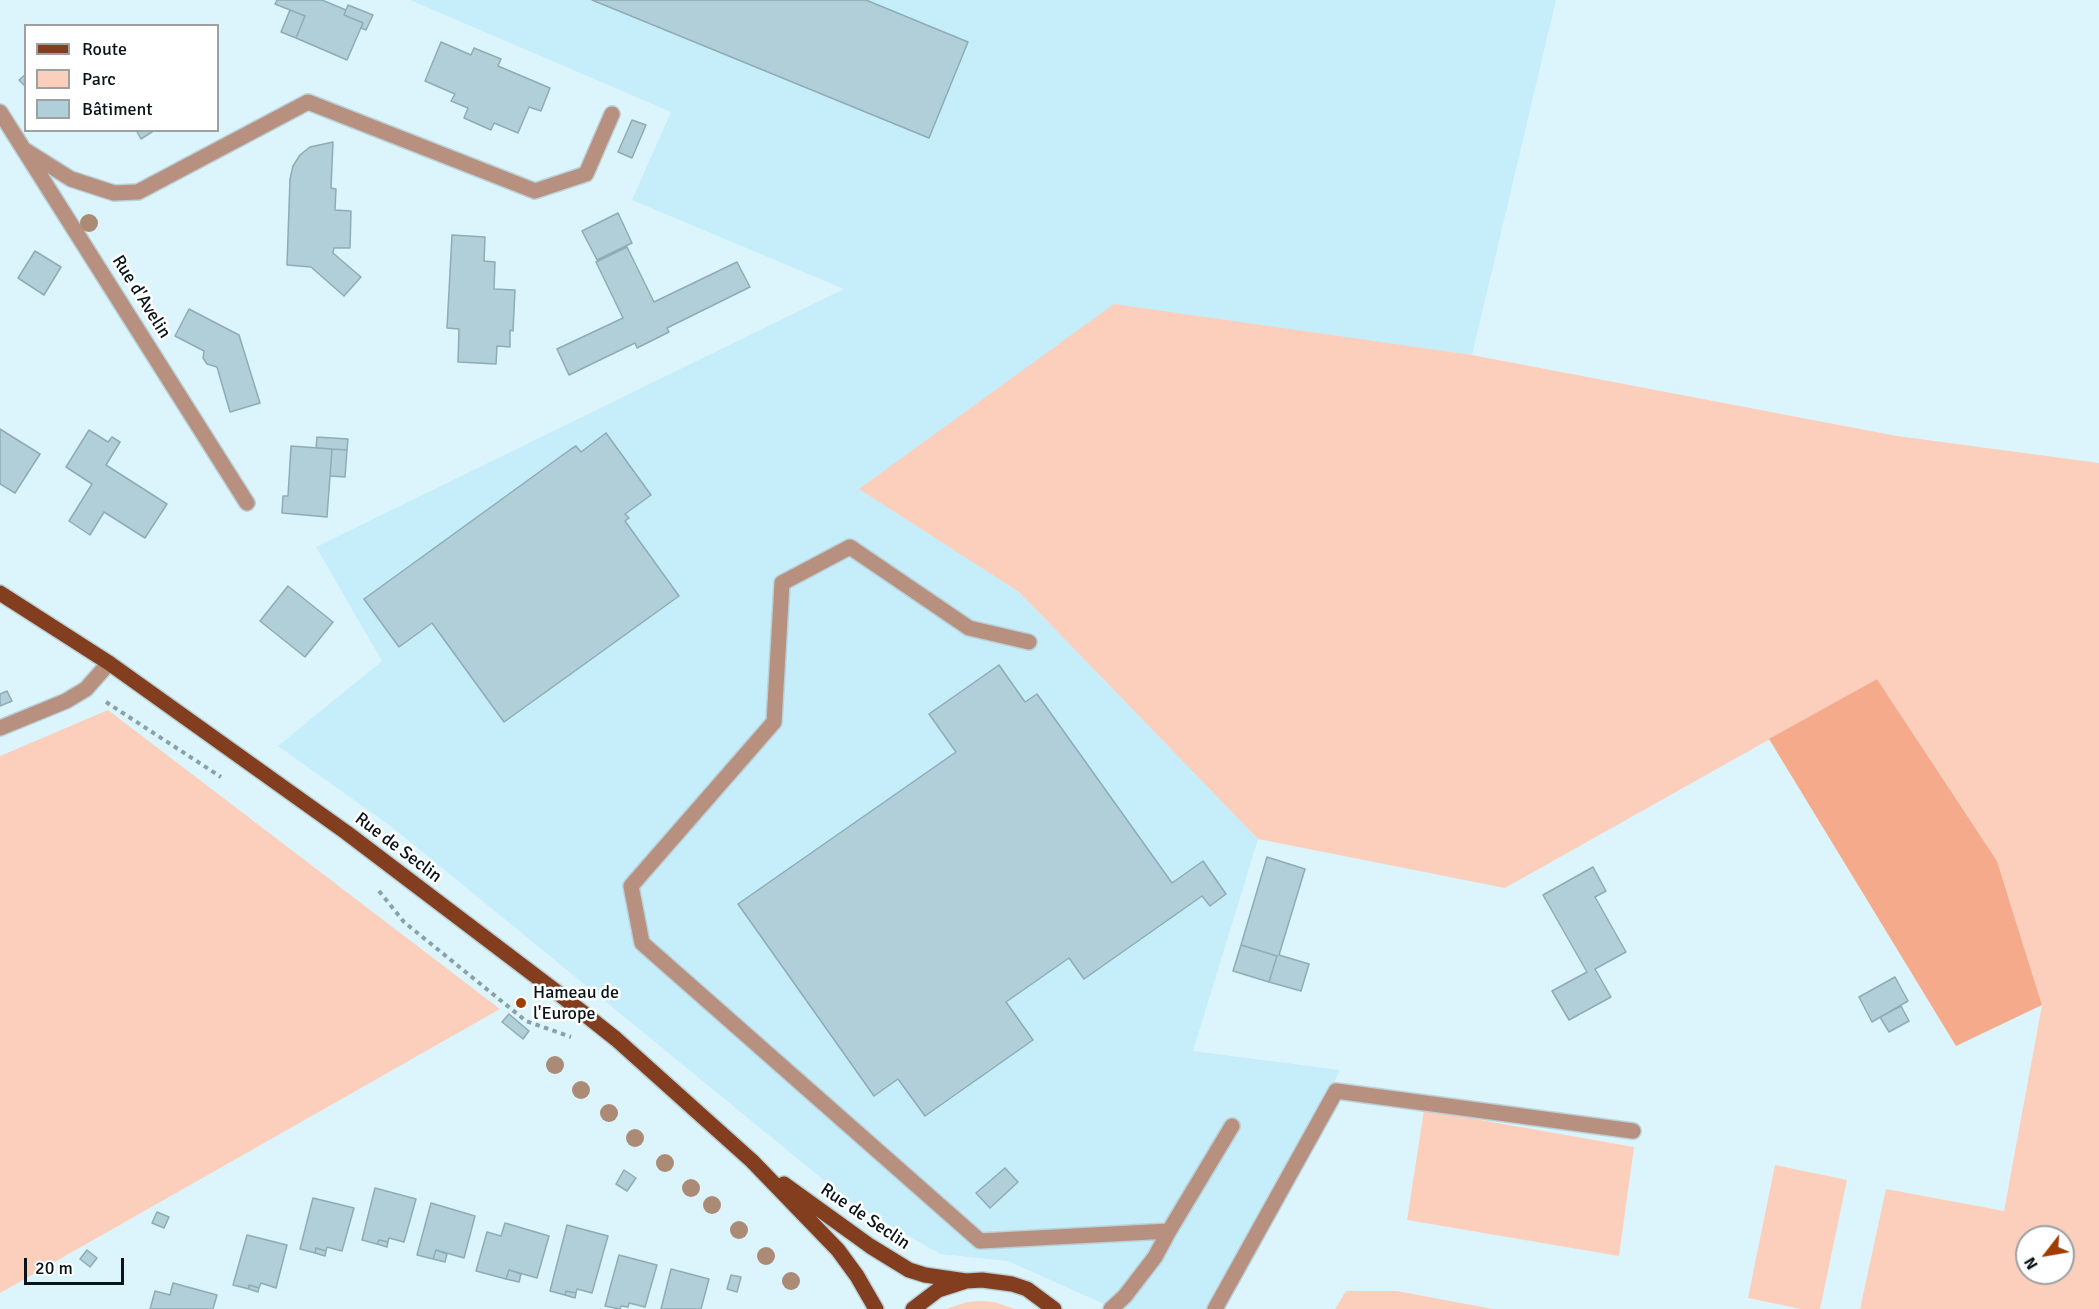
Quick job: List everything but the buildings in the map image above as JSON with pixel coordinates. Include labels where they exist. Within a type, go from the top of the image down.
[{"type":"main road","name":"Rue de Seclin","points":[[0,593],[109,663],[347,833],[558,993],[642,1061],[752,1161],[838,1250],[857,1276],[876,1309]]},
{"type":"main road","name":"Rue de Seclin","points":[[752,1161],[870,1246],[902,1266],[925,1275],[966,1281]]},
{"type":"main road","points":[[913,1309],[938,1290],[966,1281],[990,1280],[1012,1284],[1040,1297],[1054,1309]]},
{"type":"street","points":[[26,150],[71,179],[114,193],[138,192],[308,102],[535,191],[586,174],[612,114]]},
{"type":"street","name":"Rue d'Avelin","points":[[0,112],[247,502]]},
{"type":"street","points":[[1029,642],[969,628],[850,547],[782,583],[774,722],[631,886],[642,942],[980,1241],[1168,1230]]},
{"type":"street","points":[[0,728],[66,701],[86,689],[109,663]]},
{"type":"street","points":[[1215,1309],[1336,1091],[1633,1131]]},
{"type":"street","points":[[1111,1309],[1125,1296],[1155,1257],[1168,1230],[1232,1126]]},
{"type":"path","points":[[86,689],[222,778]]},
{"type":"path","points":[[374,885],[404,922],[526,1021],[573,1038]]},
{"type":"shaded area","points":[[410,0],[1556,0],[1472,355],[1369,341],[860,489],[1019,592],[1258,839],[1193,1051],[1340,1070],[1221,1309],[1115,1309],[1008,1261],[940,1254],[853,1204],[392,827],[278,746],[382,661],[316,547],[844,289],[632,200],[671,112]]},
{"type":"shaded area","points":[[1877,679],[1997,861],[2042,1005],[1956,1046],[1769,739]]},
{"type":"green space","points":[[1114,304],[1472,355],[1897,436],[2099,463],[2099,1309],[1860,1309],[1886,1189],[2004,1211],[2042,1005],[1997,861],[1877,679],[1505,888],[1258,839],[1019,592],[859,489]]},
{"type":"green space","points":[[108,710],[500,1009],[0,1293],[0,756]]},
{"type":"green space","points":[[1424,1110],[1634,1147],[1619,1256],[1407,1220]]},
{"type":"green space","points":[[1775,1165],[1847,1180],[1820,1309],[1801,1309],[1748,1298]]},
{"type":"green space","points":[[1346,1291],[1397,1291],[1493,1309],[1335,1309]]},
{"type":"green space","points":[[967,1302],[994,1302],[1015,1309],[946,1309]]},
{"type":"place","name":"Hameau de l'Europe","points":[[521,1003]]}]
